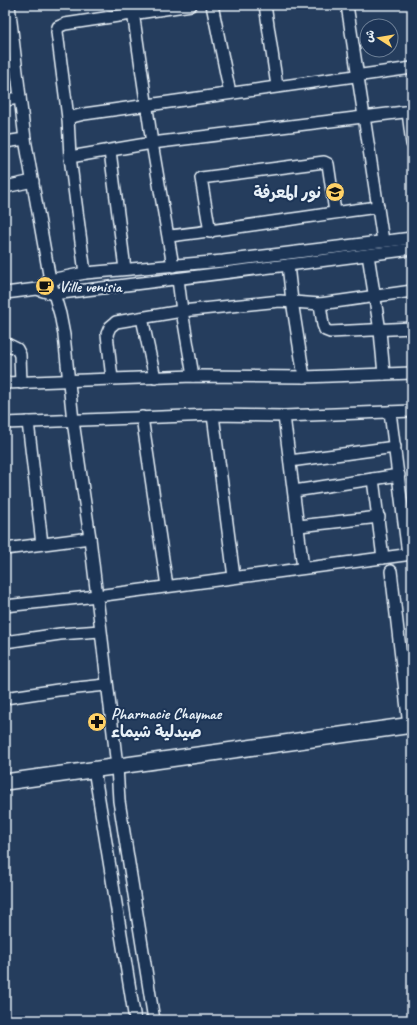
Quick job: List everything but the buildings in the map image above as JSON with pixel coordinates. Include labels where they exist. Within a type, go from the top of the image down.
[{"type":"main road","points":[[5,782],[411,725]]},
{"type":"street","points":[[9,5],[25,139],[50,280],[62,324],[73,422],[97,596],[106,685],[117,766],[119,801],[154,1020]]},
{"type":"street","points":[[85,273],[70,157],[68,118],[57,32],[58,26],[132,9],[191,5]]},
{"type":"street","points":[[212,5],[230,93]]},
{"type":"street","points":[[265,5],[277,86]]},
{"type":"street","points":[[347,5],[383,241]]},
{"type":"street","points":[[132,9],[152,143],[173,266]]},
{"type":"street","points":[[68,118],[84,114],[358,74],[412,68]]},
{"type":"street","points":[[5,100],[20,98]]},
{"type":"street","points":[[70,157],[152,143],[410,112],[412,144]]},
{"type":"street","points":[[5,142],[25,139]]},
{"type":"street","points":[[110,151],[125,269]]},
{"type":"street","points":[[210,232],[201,178],[324,162],[328,164],[335,212]]},
{"type":"street","points":[[5,187],[33,181]]},
{"type":"street","points":[[169,236],[210,232],[335,212],[378,207]]},
{"type":"street","points":[[37,289],[50,280],[85,273],[173,266],[412,238]]},
{"type":"street","points":[[5,293],[37,289],[53,294],[288,266],[412,249]]},
{"type":"street","points":[[368,255],[380,330],[384,374]]},
{"type":"street","points":[[288,266],[304,377]]},
{"type":"street","points":[[178,279],[182,311],[194,376]]},
{"type":"street","points":[[112,379],[107,334],[109,329],[116,322],[182,311],[292,301],[320,304],[412,291]]},
{"type":"street","points":[[320,304],[322,325],[325,330],[330,332],[412,328]]},
{"type":"street","points":[[142,318],[155,378]]},
{"type":"street","points":[[5,344],[17,349],[20,355],[21,383]]},
{"type":"street","points":[[5,383],[194,376],[304,377],[412,373]]},
{"type":"street","points":[[5,423],[73,422],[142,417],[212,415],[284,416],[412,411]]},
{"type":"street","points":[[5,606],[97,596],[410,554],[390,412]]},
{"type":"street","points":[[212,415],[234,578]]},
{"type":"street","points":[[284,416],[299,526],[303,568]]},
{"type":"street","points":[[142,417],[167,586]]},
{"type":"street","points":[[28,422],[42,544]]},
{"type":"street","points":[[290,461],[395,447]]},
{"type":"street","points":[[294,491],[399,475]]},
{"type":"street","points":[[373,479],[383,558]]},
{"type":"street","points":[[299,526],[379,517]]},
{"type":"street","points":[[5,549],[90,538]]},
{"type":"street","points":[[391,571],[411,725]]},
{"type":"street","points":[[5,642],[60,634],[100,631]]},
{"type":"street","points":[[5,698],[106,685]]},
{"type":"street","points":[[94,769],[135,1020]]},
{"type":"place","name":"نور المعرفة","points":[[335,192]]},
{"type":"place","name":"Ville venisia","points":[[45,286]]},
{"type":"place","name":"Pharmacie Chaymae صيدلية شيماء","points":[[97,722]]}]
